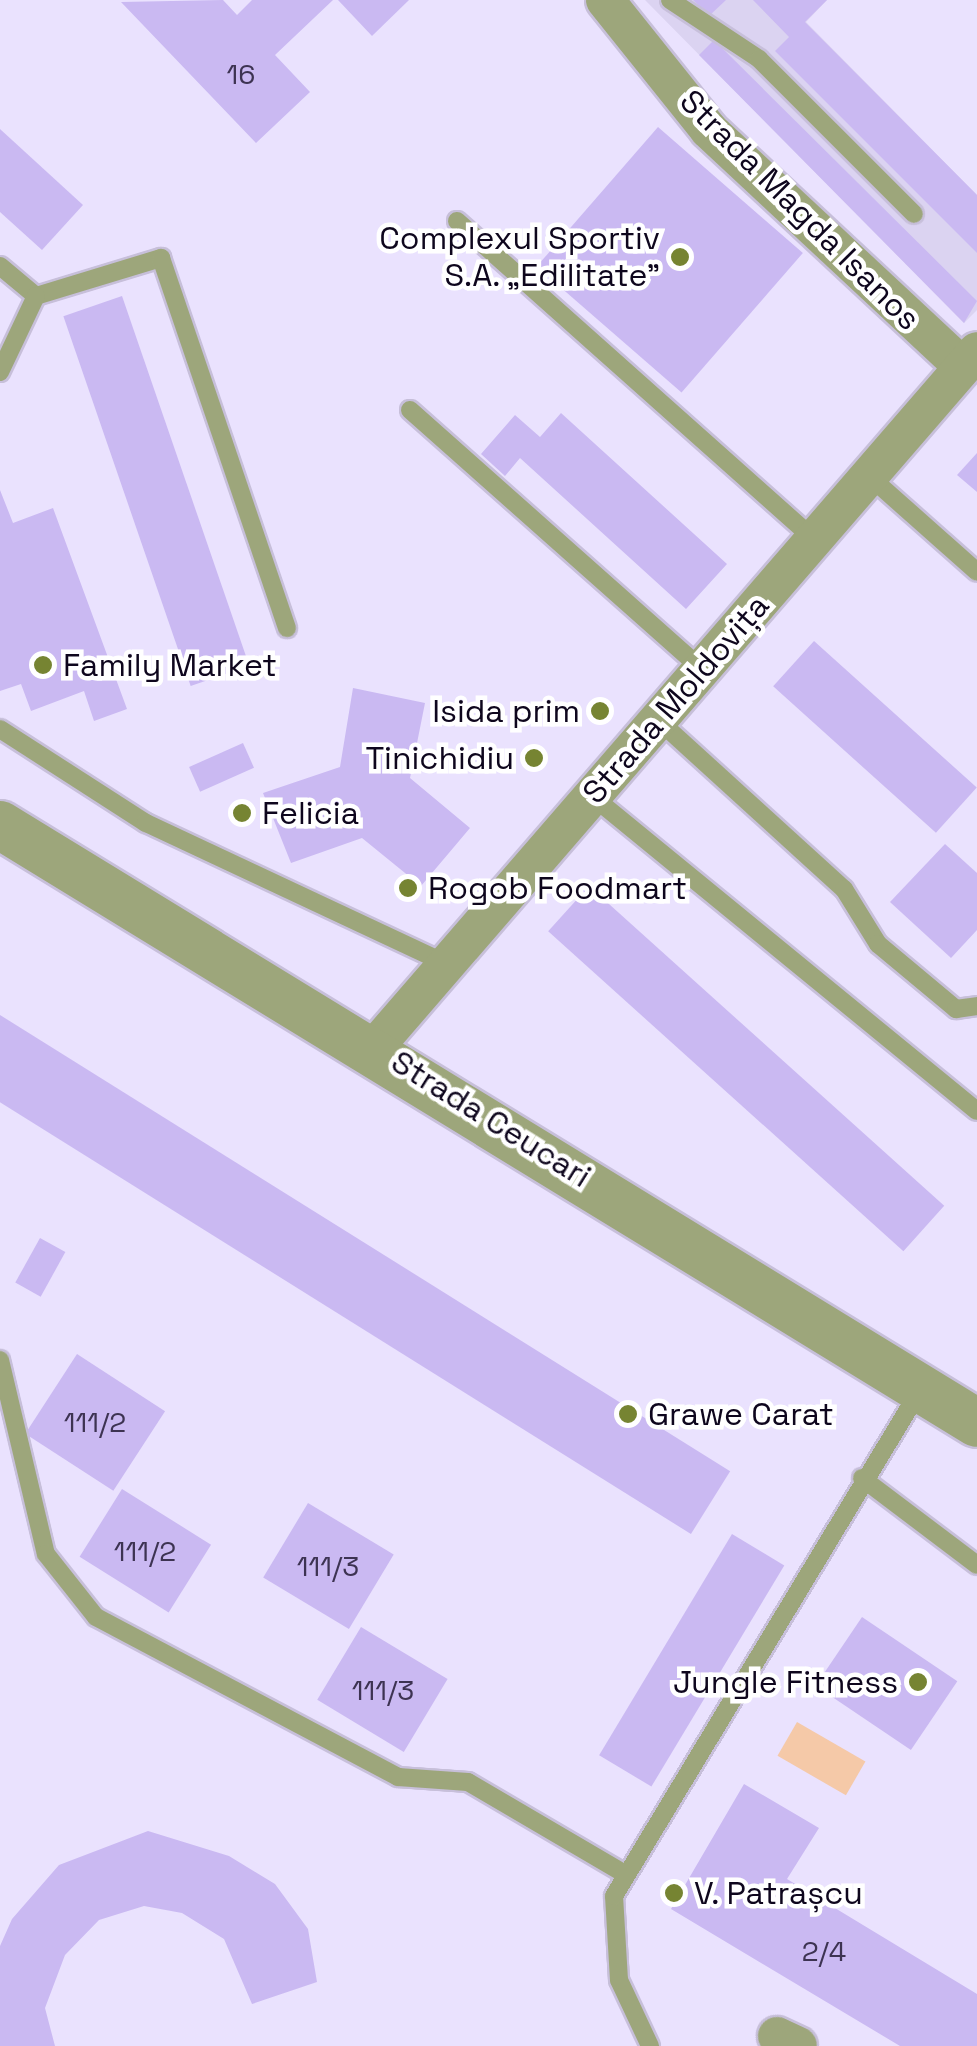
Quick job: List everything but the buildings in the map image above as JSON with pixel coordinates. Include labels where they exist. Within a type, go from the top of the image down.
[{"type":"street","name":"Strada Magda Isanos","points":[[606,0],[709,130],[970,360]]},
{"type":"street","name":"Strada Moldovița","points":[[375,1047],[970,360]]},
{"type":"street","name":"Strada Ceucari","points":[[0,825],[375,1047],[977,1423]]},
{"type":"lane","points":[[670,0],[759,59],[914,214]]},
{"type":"lane","points":[[458,221],[814,539]]},
{"type":"lane","points":[[0,372],[36,296],[162,258],[286,628]]},
{"type":"lane","points":[[0,266],[36,296]]},
{"type":"lane","points":[[410,410],[702,669]]},
{"type":"lane","points":[[869,476],[977,572]]},
{"type":"lane","points":[[658,720],[844,889],[878,944],[956,1009],[977,1006]]},
{"type":"lane","points":[[0,729],[146,823],[446,964]]},
{"type":"lane","points":[[592,796],[977,1111]]},
{"type":"lane","points":[[0,1360],[46,1554],[96,1617],[398,1778],[468,1782],[623,1873]]},
{"type":"lane","points":[[650,2046],[614,1956],[623,1873],[862,1478],[922,1388]]},
{"type":"lane","points":[[862,1478],[977,1566]]},
{"type":"shaded area","points":[[645,0],[827,0],[806,22],[977,195],[977,310],[964,323]]},
{"type":"shaded area","points":[[797,1722],[865,1762],[846,1795],[778,1756]]},
{"type":"place","name":"Complexul Sportiv S.A. „Edilitate”","points":[[680,257]]},
{"type":"place","name":"Family Market","points":[[43,665]]},
{"type":"place","name":"Isida prim","points":[[600,711]]},
{"type":"place","name":"Tinichidiu","points":[[534,758]]},
{"type":"place","name":"Felicia","points":[[242,813]]},
{"type":"place","name":"Rogob Foodmart","points":[[408,888]]},
{"type":"place","name":"Grawe Carat","points":[[628,1414]]},
{"type":"place","name":"Jungle Fitness","points":[[918,1682]]},
{"type":"place","name":"V. Patrașcu","points":[[674,1893]]}]
